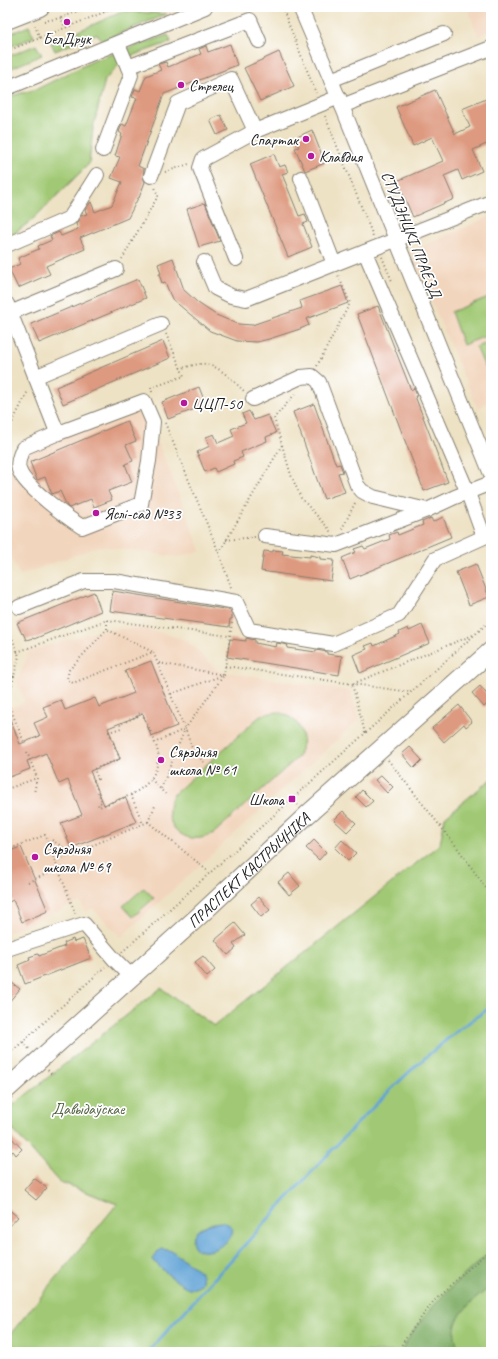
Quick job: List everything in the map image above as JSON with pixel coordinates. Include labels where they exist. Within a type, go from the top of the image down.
[{"type":"main road","points":[[7,20],[34,15]]},
{"type":"main road","name":"ПРАСПЕКТ КАСТРЫЧНІКА","points":[[7,1089],[199,916],[307,815],[491,651]]},
{"type":"street","points":[[7,88],[118,44],[205,7]]},
{"type":"street","name":"СТУДЭНЦКІ ПРАЕЗД","points":[[300,7],[491,474]]},
{"type":"street","points":[[128,67],[250,20],[259,41]]},
{"type":"street","points":[[331,80],[444,34]]},
{"type":"street","points":[[103,150],[131,75],[118,44]]},
{"type":"street","points":[[236,259],[200,168],[203,159],[255,131],[321,105],[340,102],[491,48]]},
{"type":"street","points":[[151,176],[178,103],[231,79],[255,131]]},
{"type":"street","points":[[7,245],[70,218],[97,175]]},
{"type":"street","points":[[301,178],[334,264]]},
{"type":"street","points":[[204,262],[215,288],[231,296],[246,299],[491,202]]},
{"type":"street","points":[[19,607],[84,581],[114,581],[236,602],[249,630],[333,644],[399,615],[435,559],[484,537],[468,493],[371,250]]},
{"type":"street","points":[[56,434],[55,427],[9,309],[116,269]]},
{"type":"street","points":[[35,377],[161,324]]},
{"type":"street","points":[[253,399],[301,377],[312,376],[319,382],[357,485],[362,491],[373,497],[427,510]]},
{"type":"street","points":[[144,401],[153,422],[149,461],[141,504],[82,527],[71,520],[30,486],[19,472],[19,459],[23,448],[56,434],[144,401]]},
{"type":"street","points":[[265,536],[336,545],[427,510],[491,483]]},
{"type":"street","points":[[7,949],[84,924],[114,959],[131,976]]},
{"type":"path","points":[[78,7],[80,11]]},
{"type":"path","points":[[34,15],[44,21],[61,18],[88,7]]},
{"type":"path","points":[[103,7],[105,12]]},
{"type":"path","points":[[7,51],[117,7]]},
{"type":"path","points":[[282,7],[321,105],[371,250],[394,287]]},
{"type":"path","points":[[34,15],[40,38]]},
{"type":"path","points":[[61,18],[65,28]]},
{"type":"path","points":[[116,269],[158,196],[151,176],[203,159]]},
{"type":"path","points":[[312,376],[350,303],[334,264]]},
{"type":"path","points":[[154,396],[151,388],[184,376],[161,324]]},
{"type":"path","points":[[180,368],[204,364],[213,366],[230,378],[253,399]]},
{"type":"path","points":[[7,433],[35,377]]},
{"type":"path","points":[[298,392],[274,418],[291,475],[301,498],[329,529],[336,545]]},
{"type":"path","points":[[163,417],[218,553],[236,602]]},
{"type":"path","points":[[218,553],[282,445]]},
{"type":"path","points":[[336,545],[350,511],[362,491]]},
{"type":"path","points":[[226,540],[265,536]]},
{"type":"path","points":[[108,620],[107,630],[68,670],[67,679],[73,683],[153,652]]},
{"type":"path","points":[[17,652],[108,620],[230,637]]},
{"type":"path","points":[[7,1056],[209,872],[491,620]]},
{"type":"path","points":[[161,789],[185,729],[224,675],[224,666],[232,623]]},
{"type":"path","points":[[7,624],[19,656],[8,703],[24,742]]},
{"type":"path","points":[[107,630],[153,652],[193,751],[204,762]]},
{"type":"path","points":[[352,684],[474,635]]},
{"type":"path","points":[[158,663],[224,675]]},
{"type":"path","points":[[224,666],[410,692]]},
{"type":"path","points":[[171,694],[224,675]]},
{"type":"path","points":[[7,678],[14,676]]},
{"type":"path","points":[[352,684],[365,733]]},
{"type":"path","points":[[142,713],[154,743],[158,754],[158,761],[151,779],[140,790],[131,795],[99,807],[98,804],[102,802],[94,781],[98,779],[94,769],[120,759],[109,732],[121,728],[120,724],[142,713]]},
{"type":"path","points":[[154,743],[185,729]]},
{"type":"path","points":[[380,750],[456,846],[491,895]]},
{"type":"path","points":[[27,752],[37,778],[34,793]]},
{"type":"path","points":[[7,789],[37,778]]},
{"type":"path","points":[[151,779],[167,796]]},
{"type":"path","points":[[131,795],[143,824]]},
{"type":"path","points":[[55,861],[148,822],[155,806]]},
{"type":"path","points":[[148,822],[209,872]]},
{"type":"path","points":[[7,850],[45,835],[80,926]]},
{"type":"path","points":[[52,840],[73,854]]},
{"type":"path","points":[[28,882],[58,869]]},
{"type":"path","points":[[23,1042],[34,1055]]},
{"type":"path","points":[[47,1069],[52,1074]]},
{"type":"path","points":[[398,1352],[403,1342],[436,1298],[491,1249]]},
{"type":"shaded area","points":[[467,7],[491,7],[491,31],[478,36]]},
{"type":"shaded area","points":[[491,216],[491,399],[478,409],[410,252]]},
{"type":"shaded area","name":"Яслі-сад №33","points":[[142,402],[201,551],[177,557],[100,546],[20,575],[7,551],[7,480],[18,452]]},
{"type":"shaded area","name":"Сярэдняя школа № 61","points":[[145,628],[186,640],[218,671],[351,691],[359,720],[121,937],[92,908],[86,912],[80,902],[7,933],[7,709],[25,702],[17,682],[29,651],[102,630]]},
{"type":"green space","points":[[124,11],[167,14],[103,40],[96,34],[55,51],[51,43]]},
{"type":"green space","points":[[29,26],[34,37],[7,48],[7,35]]},
{"type":"green space","points":[[168,35],[171,42],[125,58],[105,80],[93,128],[89,164],[32,220],[7,239],[7,97],[37,89],[95,60]]},
{"type":"green space","points":[[36,45],[42,55],[7,70],[7,57]]},
{"type":"green space","points":[[491,296],[491,334],[463,345],[451,312]]},
{"type":"green space","points":[[491,342],[491,364],[485,367],[476,347]]},
{"type":"green space","points":[[278,712],[292,719],[301,730],[301,751],[297,758],[214,833],[204,837],[194,838],[185,836],[177,831],[169,816],[169,806],[173,795],[259,717],[265,714]]},
{"type":"green space","name":"Давыдаўскае","points":[[491,779],[491,1352],[7,1352],[7,1338],[117,1204],[58,1181],[7,1123],[7,1113],[12,1106],[161,988],[214,1026],[440,844],[445,817]]},
{"type":"green space","points":[[144,888],[154,898],[133,917],[123,906]]},
{"type":"green space","points":[[491,1251],[491,1286],[466,1308],[457,1321],[455,1337],[460,1352],[401,1352],[419,1324],[441,1298],[453,1285]]},
{"type":"water","points":[[221,1222],[231,1226],[233,1232],[229,1239],[213,1250],[203,1251],[196,1248],[192,1240],[196,1232],[204,1226]]},
{"type":"water","points":[[162,1249],[172,1251],[200,1271],[202,1274],[201,1284],[197,1287],[189,1288],[175,1280],[164,1271],[153,1259]]},
{"type":"building","points":[[230,44],[237,65],[164,94],[138,166],[144,169],[143,177],[145,182],[139,198],[128,218],[80,238],[85,249],[46,266],[50,274],[18,288],[9,269],[20,264],[18,258],[39,249],[38,246],[52,240],[50,236],[59,232],[61,236],[78,229],[76,224],[81,216],[87,214],[85,210],[91,202],[95,212],[112,205],[122,182],[111,178],[120,157],[115,156],[122,134],[119,132],[122,124],[126,126],[137,98],[132,97],[135,89],[140,91],[146,76],[161,70],[158,64],[166,62],[168,67],[201,54],[199,49],[206,46],[208,52]]},
{"type":"building","points":[[279,52],[294,86],[260,101],[244,68]]},
{"type":"building","points":[[435,90],[455,134],[470,127],[462,109],[491,97],[491,142],[473,150],[482,171],[462,180],[458,170],[444,176],[454,199],[413,217],[397,181],[443,161],[432,137],[413,146],[396,107]]},
{"type":"building","points":[[221,115],[228,130],[217,135],[210,120]]},
{"type":"building","name":"Клавдия","points":[[312,130],[325,163],[305,171],[295,148],[299,147],[295,138]]},
{"type":"building","points":[[274,154],[279,167],[285,165],[288,172],[282,174],[299,216],[305,214],[308,222],[303,224],[312,247],[288,257],[250,164]]},
{"type":"building","points":[[205,203],[220,241],[199,247],[187,209]]},
{"type":"building","points":[[173,258],[184,290],[198,303],[216,315],[238,324],[252,325],[302,308],[300,301],[342,286],[348,303],[306,319],[309,325],[300,329],[257,342],[237,341],[210,331],[172,299],[165,282],[162,283],[158,264]]},
{"type":"building","points":[[138,279],[146,298],[39,343],[31,324]]},
{"type":"building","points":[[378,306],[411,390],[414,388],[417,396],[415,396],[448,482],[424,491],[357,314]]},
{"type":"building","points":[[163,341],[170,358],[63,404],[56,387]]},
{"type":"building","name":"ЦЦП-50","points":[[199,387],[206,405],[168,419],[162,402]]},
{"type":"building","points":[[314,404],[336,465],[340,464],[343,472],[338,473],[345,492],[324,499],[293,412]]},
{"type":"building","points":[[249,411],[254,420],[268,415],[276,433],[266,437],[267,441],[241,452],[243,457],[233,461],[234,464],[216,472],[214,468],[205,472],[197,452],[210,446],[206,437],[214,434],[218,443],[234,436],[231,429],[246,423],[242,414]]},
{"type":"building","name":"Яслі-сад №33","points":[[127,421],[136,441],[126,445],[133,461],[125,464],[132,482],[108,491],[112,500],[94,507],[91,499],[69,508],[60,491],[52,494],[45,477],[37,480],[30,462]]},
{"type":"building","points":[[443,517],[451,537],[350,579],[342,558],[356,552],[354,549],[363,546],[365,549],[390,539],[389,535],[397,532],[398,535],[423,525],[422,522],[431,518],[433,522]]},
{"type":"building","points":[[273,550],[283,551],[282,554],[310,557],[310,555],[320,557],[320,559],[334,560],[331,581],[261,571],[264,551],[273,552]]},
{"type":"building","points":[[476,564],[489,597],[469,605],[456,572]]},
{"type":"building","points":[[113,591],[230,610],[232,619],[230,619],[229,627],[110,611]]},
{"type":"building","points":[[94,592],[101,611],[34,639],[26,640],[23,633],[22,634],[17,623]]},
{"type":"building","points":[[422,625],[430,643],[360,673],[353,655],[367,649],[365,646],[373,643],[374,646],[400,634],[399,632],[408,628],[409,631]]},
{"type":"building","points":[[246,638],[255,640],[255,643],[276,647],[277,643],[288,645],[287,648],[316,652],[316,650],[327,652],[327,654],[342,656],[339,675],[227,657],[230,639],[246,641]]},
{"type":"building","points":[[151,661],[177,726],[151,736],[143,714],[108,728],[120,759],[90,771],[104,805],[125,797],[136,822],[71,848],[61,823],[82,815],[68,780],[59,784],[46,753],[27,761],[30,769],[7,778],[7,712],[20,744],[40,736],[34,723],[48,717],[43,707],[61,700],[65,710],[95,698],[99,707],[134,693],[125,671]]},
{"type":"building","points":[[480,686],[491,699],[491,701],[484,707],[472,693]]},
{"type":"building","points":[[459,705],[472,722],[466,727],[464,724],[444,742],[432,728]]},
{"type":"building","points":[[410,747],[422,760],[414,768],[402,754]]},
{"type":"building","points":[[381,775],[393,787],[387,793],[375,780]]},
{"type":"building","points":[[362,790],[373,801],[366,807],[356,797]]},
{"type":"building","points":[[343,811],[356,823],[347,832],[334,820]]},
{"type":"building","points":[[314,840],[326,852],[319,860],[306,848]]},
{"type":"building","points":[[342,840],[356,853],[348,861],[335,848]]},
{"type":"building","points":[[21,847],[48,911],[22,922],[13,900],[7,903],[7,852]]},
{"type":"building","points":[[289,873],[300,886],[289,895],[278,882]]},
{"type":"building","points":[[259,897],[270,910],[261,917],[251,904]]},
{"type":"building","points":[[235,923],[245,935],[233,944],[236,948],[228,955],[215,940]]},
{"type":"building","points":[[73,939],[74,942],[83,939],[91,958],[25,984],[18,965],[30,960],[29,957],[38,954],[39,956],[65,946],[64,943]]},
{"type":"building","points":[[203,956],[215,970],[207,977],[195,962]]},
{"type":"building","points":[[7,979],[20,989],[7,1004]]},
{"type":"building","points":[[7,1133],[22,1149],[16,1155],[13,1151],[7,1157]]},
{"type":"building","points":[[34,1178],[47,1188],[36,1200],[24,1190]]},
{"type":"building","points":[[7,1208],[18,1217],[7,1229]]},
{"type":"waterway","points":[[148,1352],[297,1187],[400,1080],[444,1042],[491,1007]]},
{"type":"place","name":"БелДрук","points":[[67,22]]},
{"type":"place","name":"Стрелец","points":[[181,85]]},
{"type":"place","name":"Спартак","points":[[306,139]]},
{"type":"place","name":"Клавдия","points":[[311,156]]},
{"type":"place","name":"ЦЦП-50","points":[[184,403]]},
{"type":"place","name":"Яслі-сад №33","points":[[96,513]]},
{"type":"place","name":"Сярэдняя школа № 61","points":[[161,760]]},
{"type":"place","name":"Школа","points":[[292,799]]},
{"type":"place","name":"Сярэдняя школа № 69","points":[[35,857]]}]
